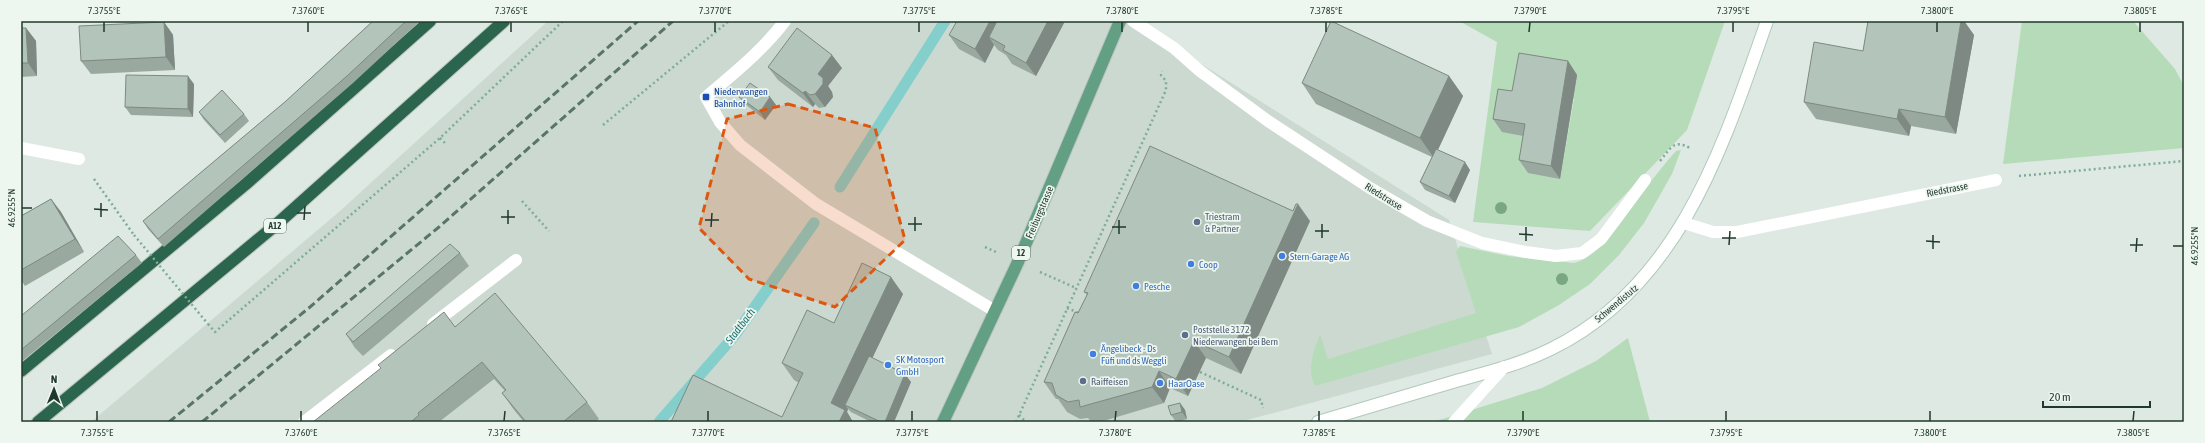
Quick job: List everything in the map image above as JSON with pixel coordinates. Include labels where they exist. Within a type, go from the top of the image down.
[{"type":"highway","points":[[21,371],[247,183],[430,21]]},
{"type":"highway","name":"A12","points":[[38,422],[277,224],[504,21]]},
{"type":"main road","points":[[785,21],[772,38],[748,62],[706,97],[720,122],[740,145],[816,204],[995,311]]},
{"type":"main road","name":"Freiburgstrasse","points":[[943,422],[1018,262],[1120,21]]},
{"type":"main road","name":"Riedstrasse","points":[[1132,21],[1174,48],[1200,71],[1268,120],[1370,188],[1427,221],[1482,243],[1526,252],[1556,256],[1582,253],[1602,239],[1645,180]]},
{"type":"main road","name":"Schwendistutz","points":[[1318,422],[1504,367],[1553,348],[1605,314],[1632,292],[1647,275],[1684,223],[1732,120],[1767,21]]},
{"type":"main road","points":[[21,148],[79,159]]},
{"type":"main road","name":"Riedstrasse","points":[[1684,223],[1713,232],[1737,232],[1996,180]]},
{"type":"main road","points":[[424,331],[516,260]]},
{"type":"main road","points":[[304,422],[398,350]]},
{"type":"main road","points":[[1454,422],[1504,367]]},
{"type":"path","points":[[79,159],[134,235],[215,332],[440,138],[563,21]]},
{"type":"path","points":[[603,125],[729,21]]},
{"type":"path","points":[[1016,422],[1166,90],[1166,81],[1161,75]]},
{"type":"path","points":[[440,138],[447,145]]},
{"type":"path","points":[[1645,180],[1674,144],[1681,143],[1690,148]]},
{"type":"path","points":[[1996,180],[2022,175],[2184,161]]},
{"type":"path","points":[[522,201],[549,231]]},
{"type":"path","points":[[1067,308],[1088,317]]},
{"type":"path","points":[[1200,372],[1261,400],[1263,408]]},
{"type":"path","points":[[1019,415],[1026,422]]},
{"type":"highlighted area","points":[[788,104],[875,128],[905,240],[835,307],[749,279],[699,228],[727,119]]},
{"type":"shaded area","points":[[548,21],[1133,21],[1449,220],[1492,354],[1240,422],[91,422],[340,211]]},
{"type":"green space","points":[[1459,21],[1725,21],[1687,130],[1590,231],[1473,222],[1497,42]],"holes":[[[1574,99],[1560,179],[1534,138]]]},
{"type":"green space","points":[[2022,21],[2133,21],[2175,69],[2184,86],[2184,148],[2003,164]]},
{"type":"green space","points":[[1681,150],[1672,174],[1644,223],[1619,255],[1590,284],[1559,305],[1519,327],[1315,386],[1312,380],[1311,367],[1313,353],[1320,334],[1328,359],[1476,313],[1456,252],[1460,246],[1508,256],[1574,263],[1585,259],[1595,252],[1614,232],[1664,165],[1676,151]]},
{"type":"green space","points":[[1628,338],[1650,422],[1433,422],[1542,388],[1596,361]]},
{"type":"building","points":[[373,21],[406,21],[347,76],[158,239],[143,221],[286,101]]},
{"type":"building","points":[[957,21],[990,21],[975,49],[949,35]]},
{"type":"building","points":[[997,21],[1048,21],[1026,63],[1003,50],[1005,46],[989,37]]},
{"type":"building","points":[[1331,21],[1449,76],[1420,138],[1302,83]]},
{"type":"building","points":[[1868,21],[1961,21],[1945,117],[1899,109],[1897,119],[1804,102],[1814,42],[1863,51]]},
{"type":"building","points":[[164,22],[166,57],[81,61],[79,26]]},
{"type":"building","points":[[21,28],[26,28],[28,63],[21,63]]},
{"type":"building","points":[[797,28],[832,55],[818,74],[823,78],[823,84],[815,94],[810,95],[805,91],[803,93],[768,67]]},
{"type":"building","points":[[1519,53],[1568,61],[1551,166],[1519,160],[1525,124],[1493,119],[1498,89],[1512,91]]},
{"type":"building","points":[[126,75],[188,76],[188,109],[125,107]]},
{"type":"building","points":[[750,83],[770,97],[760,112],[739,97]]},
{"type":"building","points":[[222,90],[244,114],[220,135],[199,112]]},
{"type":"building","points":[[1150,146],[1293,211],[1296,204],[1298,204],[1229,357],[1194,341],[1176,379],[1159,371],[1152,387],[1080,407],[1079,400],[1068,402],[1056,395],[1052,383],[1044,382],[1075,312],[1078,313],[1088,293],[1084,292]]},
{"type":"building","points":[[1436,149],[1465,162],[1449,196],[1420,182]]},
{"type":"building","points":[[51,199],[75,239],[21,270],[21,216]]},
{"type":"building","points":[[118,236],[136,255],[21,350],[21,316]]},
{"type":"building","points":[[450,244],[460,253],[353,342],[346,334]]},
{"type":"building","points":[[862,263],[891,277],[831,403],[845,410],[839,422],[671,422],[693,375],[782,417],[803,373],[782,363],[807,310],[834,323]]},
{"type":"building","points":[[495,293],[587,402],[563,422],[526,422],[502,393],[506,390],[482,362],[418,413],[419,415],[412,421],[413,422],[313,422],[381,368],[378,365],[444,312],[455,327]]},
{"type":"building","points":[[869,356],[905,374],[885,422],[881,422],[845,405]]},
{"type":"building","points":[[1180,403],[1182,412],[1171,415],[1168,406]]},
{"type":"waterway","points":[[840,187],[945,21]]},
{"type":"waterway","name":"Stadtbach","points":[[659,422],[735,335],[814,223]]},
{"type":"railway","points":[[169,422],[310,307],[638,21]]},
{"type":"railway","points":[[202,422],[439,227],[673,21]]},
{"type":"place","name":"Niederwangen Bahnhof","points":[[706,97]]},
{"type":"place","name":"Triestram & Partner","points":[[1197,222]]},
{"type":"place","name":"Stern-Garage AG","points":[[1282,256]]},
{"type":"place","name":"Coop","points":[[1191,264]]},
{"type":"place","name":"Pesche","points":[[1136,286]]},
{"type":"place","name":"Poststelle 3172 Niederwangen bei Bern","points":[[1185,335]]},
{"type":"place","name":"Ängelibeck - Ds Füfi und ds Weggli","points":[[1093,354]]},
{"type":"place","name":"SK Motosport GmbH","points":[[888,365]]},
{"type":"place","name":"Raiffeisen","points":[[1083,381]]},
{"type":"place","name":"HaarOase","points":[[1160,383]]}]
